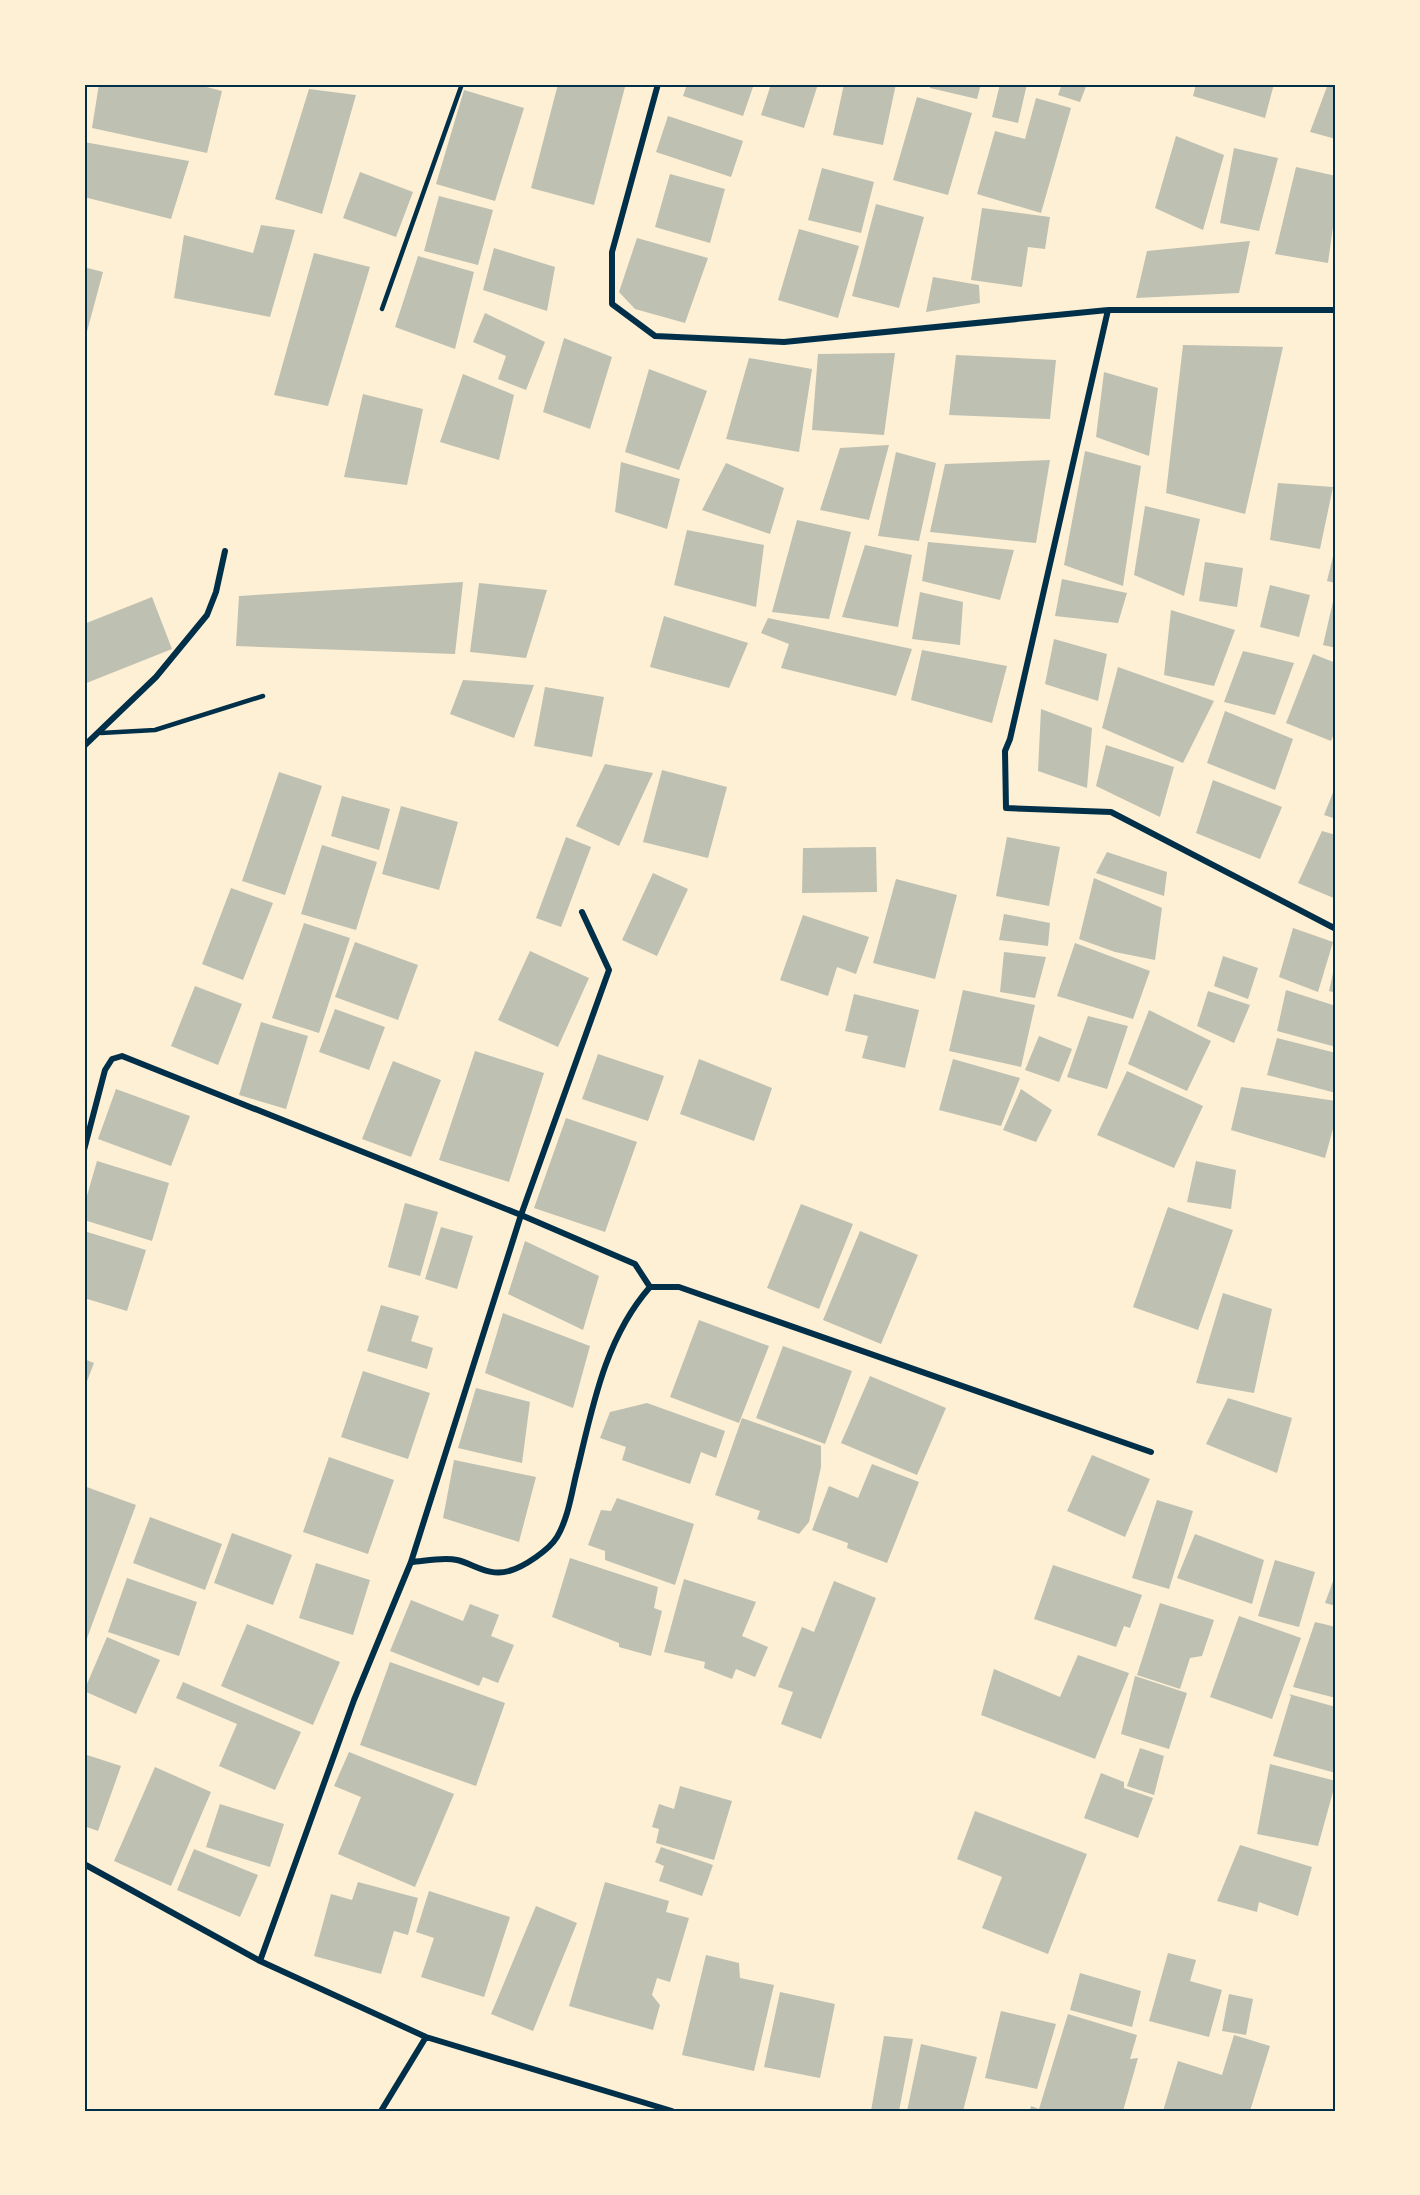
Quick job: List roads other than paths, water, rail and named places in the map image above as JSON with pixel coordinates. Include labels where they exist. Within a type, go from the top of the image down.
[{"type":"street","points":[[658,84],[612,252],[612,304],[655,336],[784,342],[1108,310],[1336,309]]},
{"type":"street","points":[[1108,310],[1013,728],[1005,751],[1006,808],[1111,812],[1336,929]]},
{"type":"street","points":[[84,746],[101,733],[156,677],[207,615],[216,592],[225,550]]},
{"type":"street","points":[[260,1961],[354,1700],[411,1562],[521,1215],[609,970],[582,912]]},
{"type":"street","points":[[84,1150],[105,1070],[112,1059],[122,1056],[521,1215],[635,1264],[650,1287]]},
{"type":"street","points":[[411,1562],[456,1560],[481,1571],[508,1572],[534,1557],[556,1538],[570,1498],[589,1417],[609,1351],[630,1309],[650,1287],[679,1287],[1151,1452]]},
{"type":"street","points":[[84,1864],[260,1961],[426,2037],[672,2111]]},
{"type":"street","points":[[381,2111],[426,2037]]},
{"type":"lane","points":[[382,309],[462,84]]},
{"type":"lane","points":[[101,733],[155,730],[263,696]]}]
